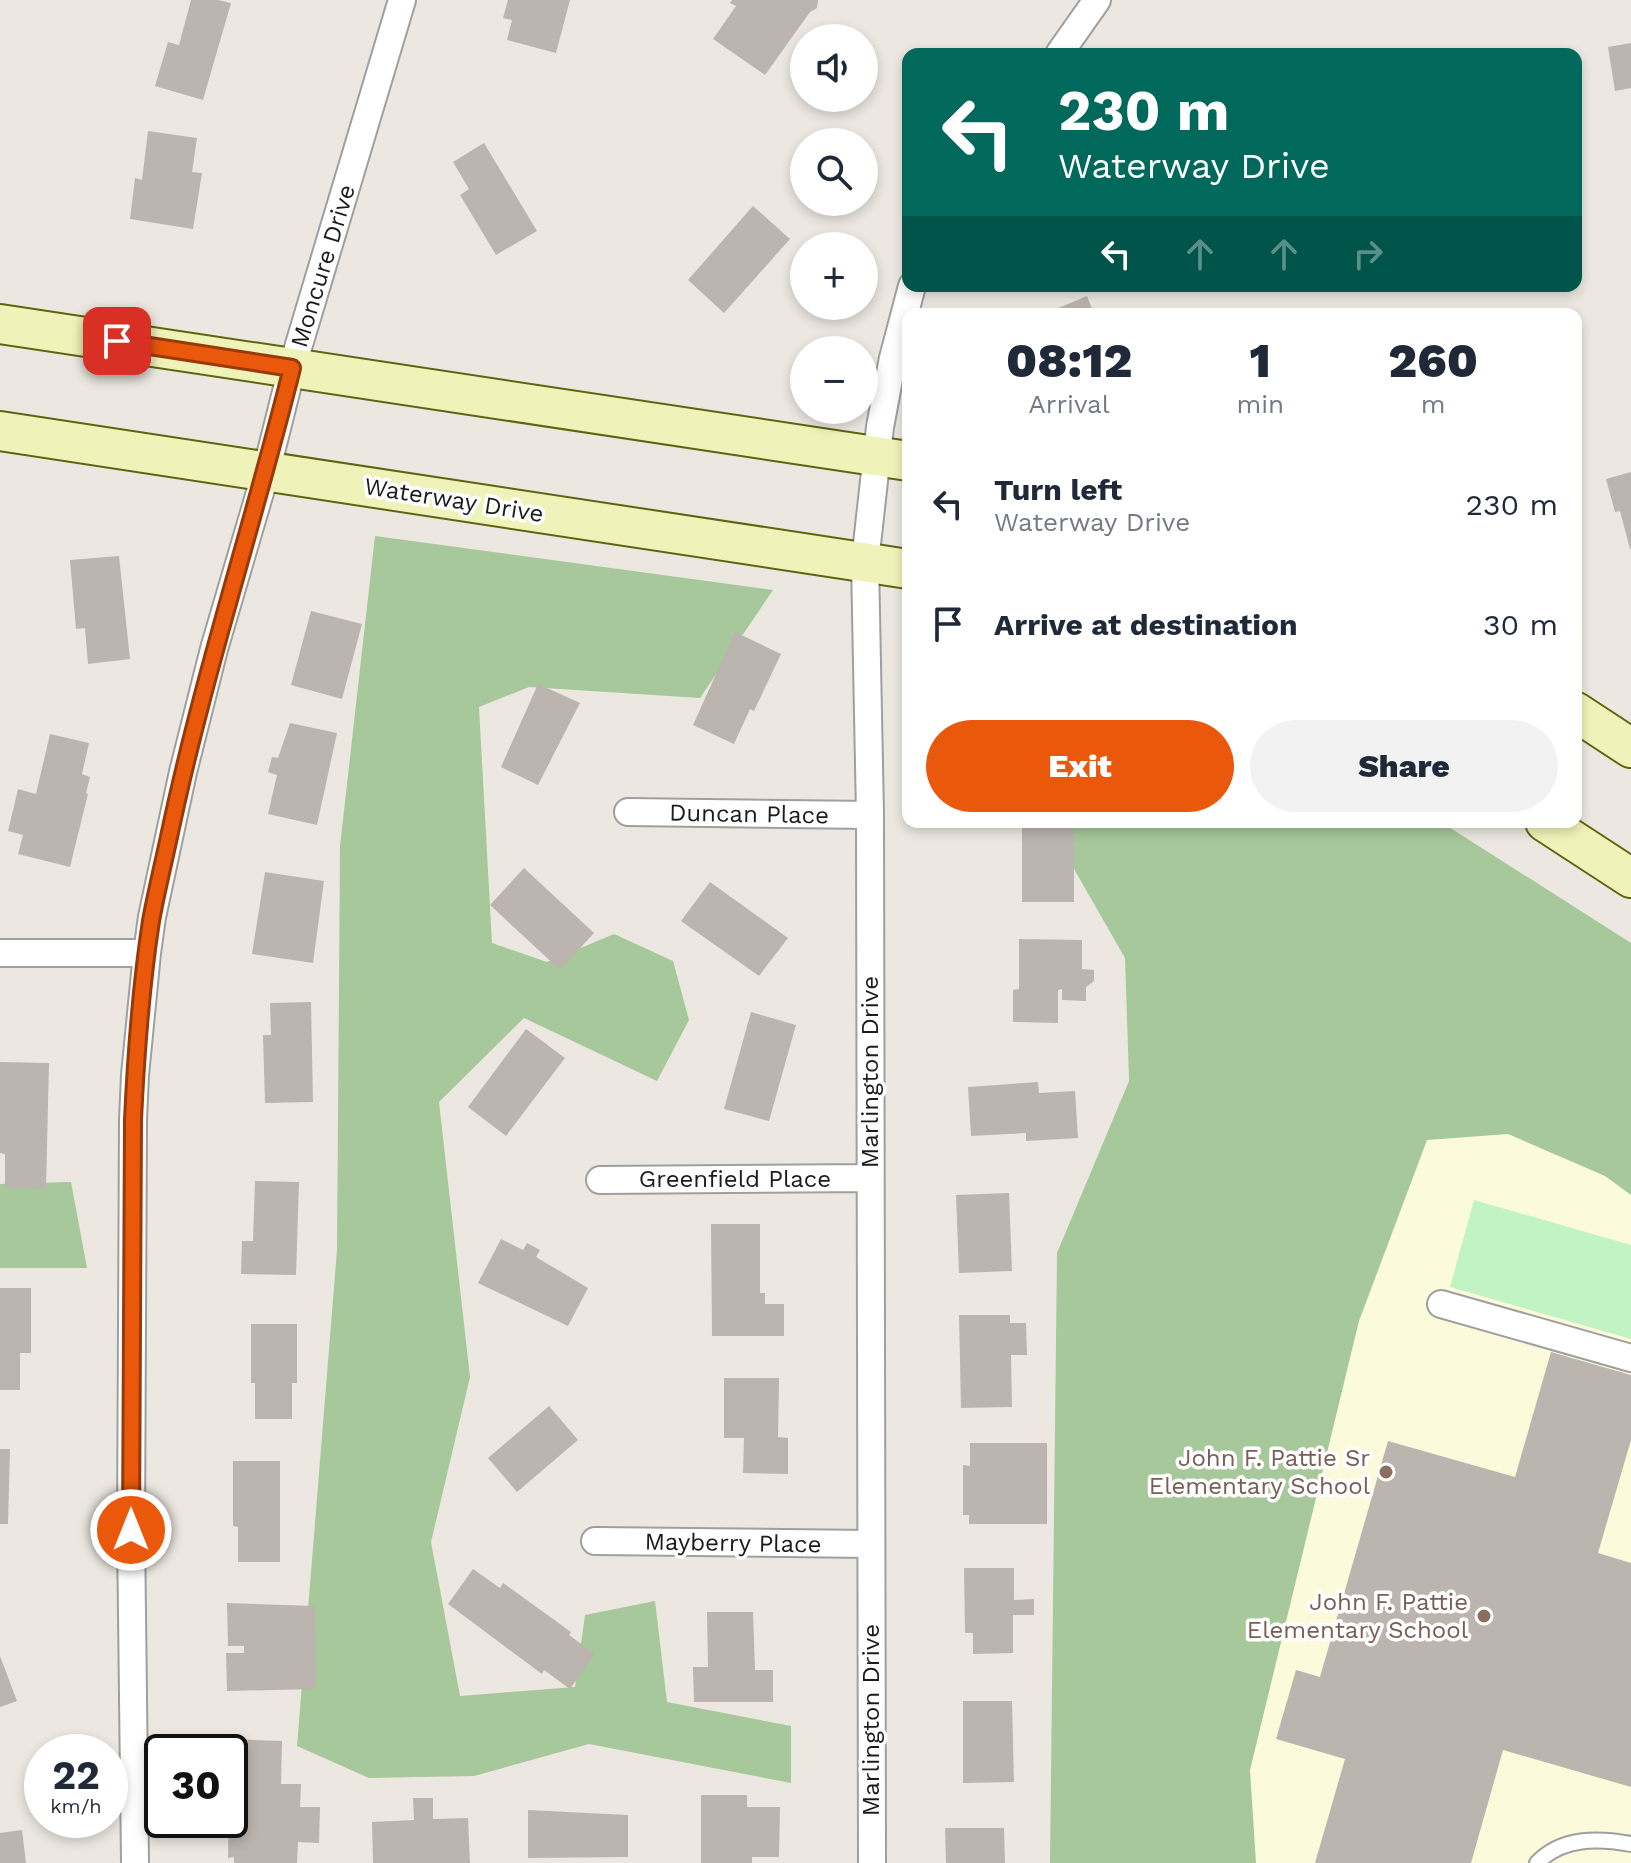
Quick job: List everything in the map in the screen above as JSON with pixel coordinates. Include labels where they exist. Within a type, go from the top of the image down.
[{"type":"street","name":"Moncure Drive","points":[[135,1863],[131,1530],[133,1120],[152,917],[183,772],[214,649],[266,472],[292,368],[402,0]]},
{"type":"street","points":[[1063,48],[1097,0]]},
{"type":"street","points":[[0,324],[892,458]]},
{"type":"street","name":"Marlington Drive","points":[[872,1863],[870,815],[865,562],[892,458],[893,358],[902,324]]},
{"type":"street","name":"Waterway Drive","points":[[0,431],[902,568]]},
{"type":"street","points":[[1582,716],[1631,748]]},
{"type":"street","name":"Duncan Place","points":[[628,812],[870,815]]},
{"type":"street","points":[[1554,828],[1631,878]]},
{"type":"street","points":[[0,953],[147,953]]},
{"type":"street","name":"Greenfield Place","points":[[600,1180],[870,1178]]},
{"type":"street","points":[[1441,1304],[1631,1358]]},
{"type":"street","name":"Mayberry Place","points":[[595,1541],[870,1544]]},
{"type":"lane","points":[[1537,1863],[1547,1852],[1578,1842],[1605,1839],[1631,1844]]},
{"type":"shaded area","name":"John F. Pattie Sr Elementary School","points":[[1121,828],[1144,828],[1631,957],[1631,1863],[1153,1863]]},
{"type":"green space","points":[[375,536],[773,590],[700,698],[529,687],[479,707],[492,943],[547,962],[614,934],[673,961],[689,1020],[657,1081],[524,1018],[439,1102],[470,1377],[431,1542],[460,1696],[575,1687],[585,1615],[655,1601],[667,1702],[791,1726],[791,1783],[589,1744],[474,1776],[369,1778],[297,1746],[337,1250],[340,846]]},
{"type":"green space","points":[[1067,828],[1450,828],[1631,943],[1631,1195],[1605,1176],[1508,1134],[1427,1140],[1359,1321],[1250,1770],[1256,1863],[1050,1863],[1057,1253],[1129,1081],[1125,958],[1070,862]]},
{"type":"green space","points":[[71,1182],[87,1268],[0,1268],[0,1184]]},
{"type":"green space","points":[[1474,1200],[1631,1245],[1631,1339],[1450,1287]]},
{"type":"building","points":[[191,0],[231,3],[203,100],[155,86],[168,42],[179,45]]},
{"type":"building","points":[[508,0],[570,0],[556,53],[507,40],[512,20],[503,18]]},
{"type":"building","points":[[732,0],[818,0],[817,8],[801,24],[790,24],[790,40],[765,75],[713,39],[736,6],[730,3]]},
{"type":"building","points":[[1631,43],[1631,88],[1615,91],[1608,47]]},
{"type":"building","points":[[148,131],[197,138],[192,172],[202,173],[193,229],[130,219],[135,178],[142,180]]},
{"type":"building","points":[[484,143],[537,231],[496,255],[460,195],[469,189],[453,162]]},
{"type":"building","points":[[753,206],[790,239],[724,313],[688,280]]},
{"type":"building","points":[[1087,296],[1092,308],[1058,308]]},
{"type":"building","points":[[1631,472],[1630,549],[1620,511],[1615,512],[1606,479]]},
{"type":"building","points":[[119,556],[130,659],[88,664],[85,628],[76,629],[70,560]]},
{"type":"building","points":[[311,611],[362,624],[342,699],[291,685]]},
{"type":"building","points":[[735,632],[781,654],[754,711],[750,709],[734,744],[693,725]]},
{"type":"building","points":[[538,684],[580,703],[538,785],[501,767]]},
{"type":"building","points":[[290,723],[337,733],[317,825],[268,814],[277,775],[268,772],[272,757],[278,758]]},
{"type":"building","points":[[50,734],[89,743],[82,774],[90,777],[88,794],[70,867],[18,854],[23,835],[8,831],[18,789],[36,794]]},
{"type":"building","points":[[1022,828],[1074,828],[1074,902],[1022,902]]},
{"type":"building","points":[[524,868],[594,933],[560,970],[490,905]]},
{"type":"building","points":[[265,872],[324,881],[313,963],[252,954]]},
{"type":"building","points":[[710,882],[788,938],[759,976],[681,921]]},
{"type":"building","points":[[1019,939],[1082,940],[1082,969],[1094,970],[1094,981],[1086,987],[1086,1001],[1062,1000],[1062,989],[1058,990],[1058,1023],[1013,1022],[1013,990],[1019,989]]},
{"type":"building","points":[[311,1002],[313,1102],[265,1103],[263,1035],[271,1035],[270,1003]]},
{"type":"building","points":[[751,1012],[796,1025],[769,1121],[724,1109]]},
{"type":"building","points":[[526,1029],[565,1058],[506,1136],[468,1107]]},
{"type":"building","points":[[0,1062],[49,1063],[46,1189],[5,1187],[5,1154],[0,1153]]},
{"type":"building","points":[[1038,1082],[1039,1093],[1075,1091],[1078,1138],[1026,1141],[1026,1133],[971,1136],[968,1087]]},
{"type":"building","points":[[255,1181],[299,1182],[296,1275],[241,1274],[242,1241],[253,1241]]},
{"type":"building","points":[[1009,1193],[1012,1271],[959,1273],[956,1195]]},
{"type":"building","points":[[711,1224],[760,1224],[760,1293],[765,1293],[765,1304],[784,1304],[784,1336],[712,1336]]},
{"type":"building","points":[[501,1239],[523,1250],[527,1243],[540,1250],[536,1257],[588,1288],[568,1326],[478,1283]]},
{"type":"building","points":[[0,1288],[31,1288],[31,1353],[20,1353],[20,1390],[0,1390]]},
{"type":"building","points":[[959,1315],[1010,1315],[1010,1323],[1026,1323],[1027,1355],[1011,1355],[1012,1407],[961,1408]]},
{"type":"building","points":[[251,1324],[297,1324],[297,1383],[292,1383],[292,1419],[255,1419],[255,1383],[251,1383]]},
{"type":"building","name":"John F. Pattie Elementary School","points":[[1551,1352],[1631,1375],[1631,1440],[1598,1553],[1631,1563],[1631,1787],[1503,1750],[1471,1863],[1315,1863],[1345,1759],[1276,1739],[1296,1670],[1320,1677],[1388,1441],[1515,1477]]},
{"type":"building","points":[[724,1378],[779,1378],[778,1437],[788,1438],[788,1474],[743,1473],[744,1438],[724,1438]]},
{"type":"building","points":[[549,1406],[578,1440],[517,1492],[488,1458]]},
{"type":"building","points":[[970,1443],[1047,1443],[1047,1524],[969,1524],[969,1515],[963,1515],[963,1465],[970,1466]]},
{"type":"building","points":[[0,1449],[10,1449],[8,1524],[0,1524]]},
{"type":"building","points":[[233,1461],[280,1461],[280,1562],[238,1562],[238,1527],[233,1526]]},
{"type":"building","points":[[964,1568],[1014,1568],[1014,1600],[1034,1599],[1034,1615],[1013,1615],[1013,1653],[973,1654],[973,1633],[965,1633]]},
{"type":"building","points":[[473,1569],[500,1588],[503,1583],[571,1632],[569,1635],[595,1654],[570,1689],[544,1670],[542,1674],[448,1604]]},
{"type":"building","points":[[227,1603],[315,1606],[316,1689],[227,1691],[226,1653],[244,1653],[244,1646],[228,1646]]},
{"type":"building","points":[[707,1612],[753,1612],[755,1670],[773,1670],[773,1702],[694,1702],[693,1667],[708,1667]]},
{"type":"building","points":[[0,1656],[17,1701],[0,1707]]},
{"type":"building","points":[[963,1701],[1012,1701],[1014,1782],[963,1783]]},
{"type":"building","points":[[248,1740],[282,1741],[281,1784],[301,1784],[300,1807],[320,1807],[319,1843],[298,1842],[297,1863],[234,1863],[234,1857],[228,1858],[228,1838],[248,1838]]},
{"type":"building","points":[[701,1795],[747,1795],[747,1807],[780,1807],[779,1857],[752,1857],[752,1863],[701,1863]]},
{"type":"building","points":[[413,1798],[433,1798],[433,1819],[468,1818],[470,1863],[373,1863],[372,1822],[414,1820]]},
{"type":"building","points":[[528,1810],[628,1815],[628,1857],[528,1858]]},
{"type":"building","points":[[945,1828],[1004,1828],[1005,1863],[946,1863]]},
{"type":"building","points":[[22,1830],[26,1863],[0,1863],[0,1833]]},
{"type":"place","name":"John F. Pattie Sr Elementary School","points":[[1386,1472]]},
{"type":"place","name":"John F. Pattie Elementary School","points":[[1484,1616]]},
{"type":"route","points":[[117,341],[292,368],[183,772],[147,953],[133,1120],[131,1530]]}]
